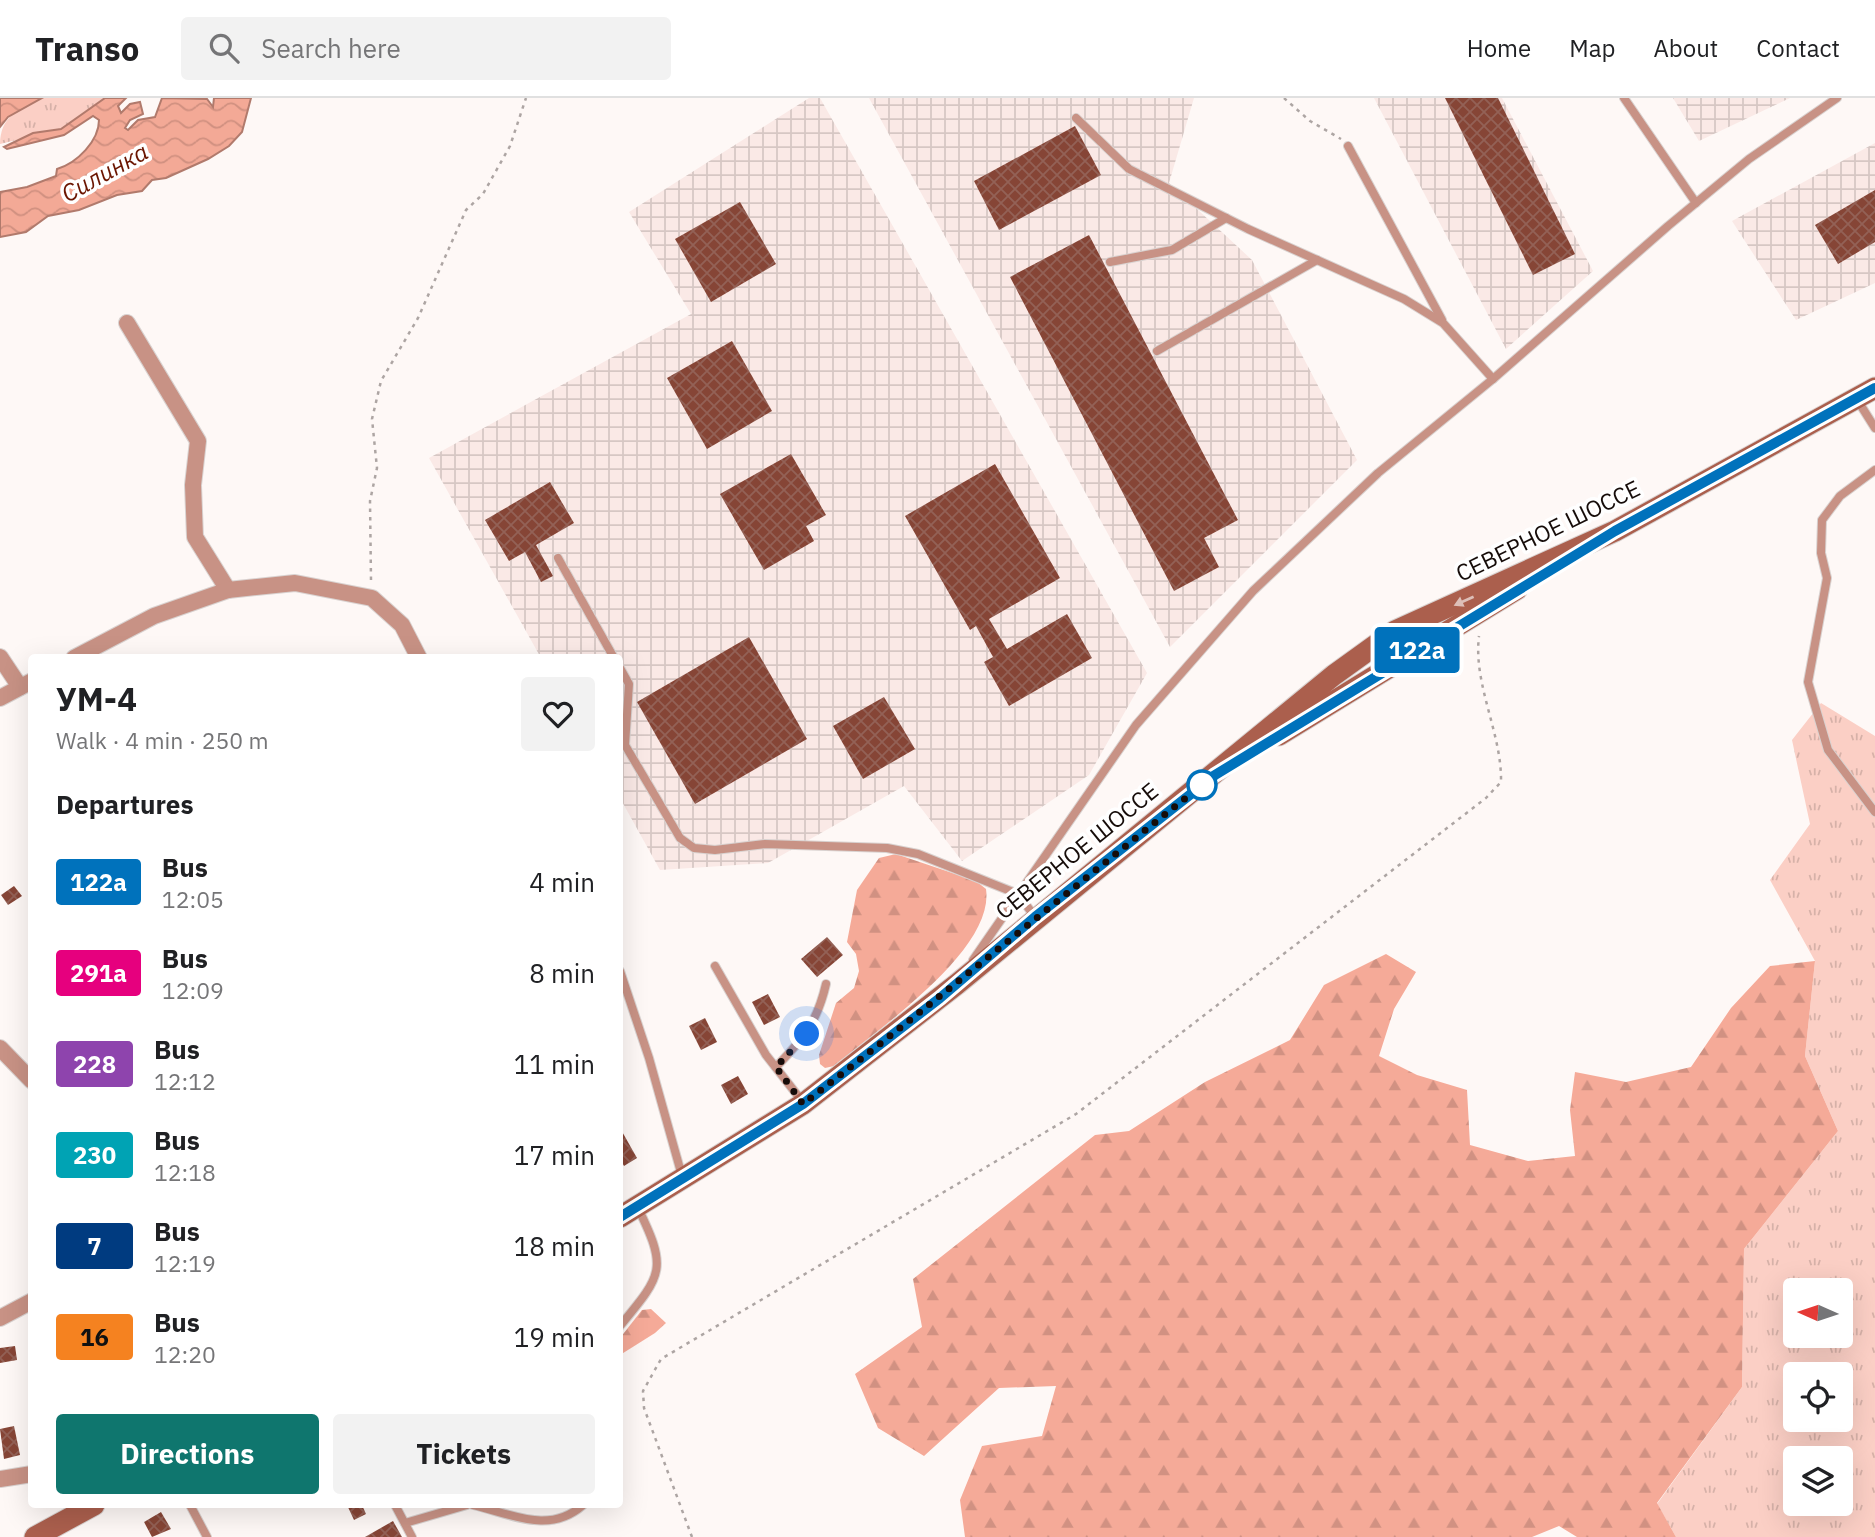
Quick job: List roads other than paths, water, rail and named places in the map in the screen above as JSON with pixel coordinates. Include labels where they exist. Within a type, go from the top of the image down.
[{"type":"main road","name":"СЕВЕРНОЕ ШОССЕ","points":[[628,1212],[803,1104],[957,984],[1035,917],[1215,775],[1334,676],[1395,631],[1615,531],[1875,388]]},
{"type":"main road","points":[[1215,775],[1615,531]]},
{"type":"main road","points":[[34,1537],[88,1508]]},
{"type":"street","points":[[127,323],[198,441],[193,485],[195,537],[228,590]]},
{"type":"street","points":[[82,654],[154,616],[228,590],[295,583],[372,598],[402,625],[417,654]]},
{"type":"street","points":[[0,657],[26,684],[0,698]]},
{"type":"street","points":[[0,1048],[28,1078]]},
{"type":"street","points":[[0,1318],[28,1303]]},
{"type":"street","points":[[0,1479],[28,1475]]},
{"type":"lane","points":[[1624,98],[1696,202]]},
{"type":"lane","points":[[957,984],[1136,725],[1253,591],[1378,473],[1493,379],[1696,202],[1749,159],[1837,98]]},
{"type":"lane","points":[[1076,118],[1129,169],[1226,218],[1404,299],[1443,323]]},
{"type":"lane","points":[[1348,146],[1443,323],[1493,379]]},
{"type":"lane","points":[[1110,262],[1172,250],[1226,218]]},
{"type":"lane","points":[[1157,351],[1317,260]]},
{"type":"lane","points":[[1856,398],[1875,428]]},
{"type":"lane","points":[[1875,470],[1840,496],[1822,520],[1821,552],[1827,578],[1808,681],[1828,750],[1875,812]]},
{"type":"lane","points":[[558,558],[612,654]]},
{"type":"lane","points":[[623,673],[629,684],[625,745],[680,838],[694,848],[715,850],[765,844],[887,848],[918,853],[1018,894],[1035,917]]},
{"type":"lane","points":[[715,966],[776,1067],[803,1104]]},
{"type":"lane","points":[[623,980],[649,1058],[683,1179]]},
{"type":"lane","points":[[776,1067],[807,1034],[821,1008],[826,984]]},
{"type":"lane","points":[[623,1322],[653,1287],[658,1272],[653,1238],[628,1212]]},
{"type":"lane","points":[[192,1508],[207,1537]]},
{"type":"lane","points":[[397,1508],[412,1537]]},
{"type":"lane","points":[[405,1523],[457,1508]]},
{"type":"lane","points":[[484,1508],[540,1524],[580,1508]]},
{"type":"water","points":[[0,98],[42,98],[8,117],[0,127]]},
{"type":"water","name":"Силинка","points":[[105,98],[126,98],[118,106],[121,113],[130,104],[140,102],[143,114],[130,120],[125,128],[128,130],[138,120],[155,117],[162,98],[207,99],[213,107],[214,98],[251,98],[242,132],[229,146],[208,159],[166,178],[152,180],[142,191],[117,195],[79,210],[48,216],[26,232],[0,237],[0,192],[27,187],[56,176],[57,169],[72,162],[86,150],[95,136],[99,120],[93,116],[64,135],[7,149],[4,147],[33,133],[61,129]]}]
